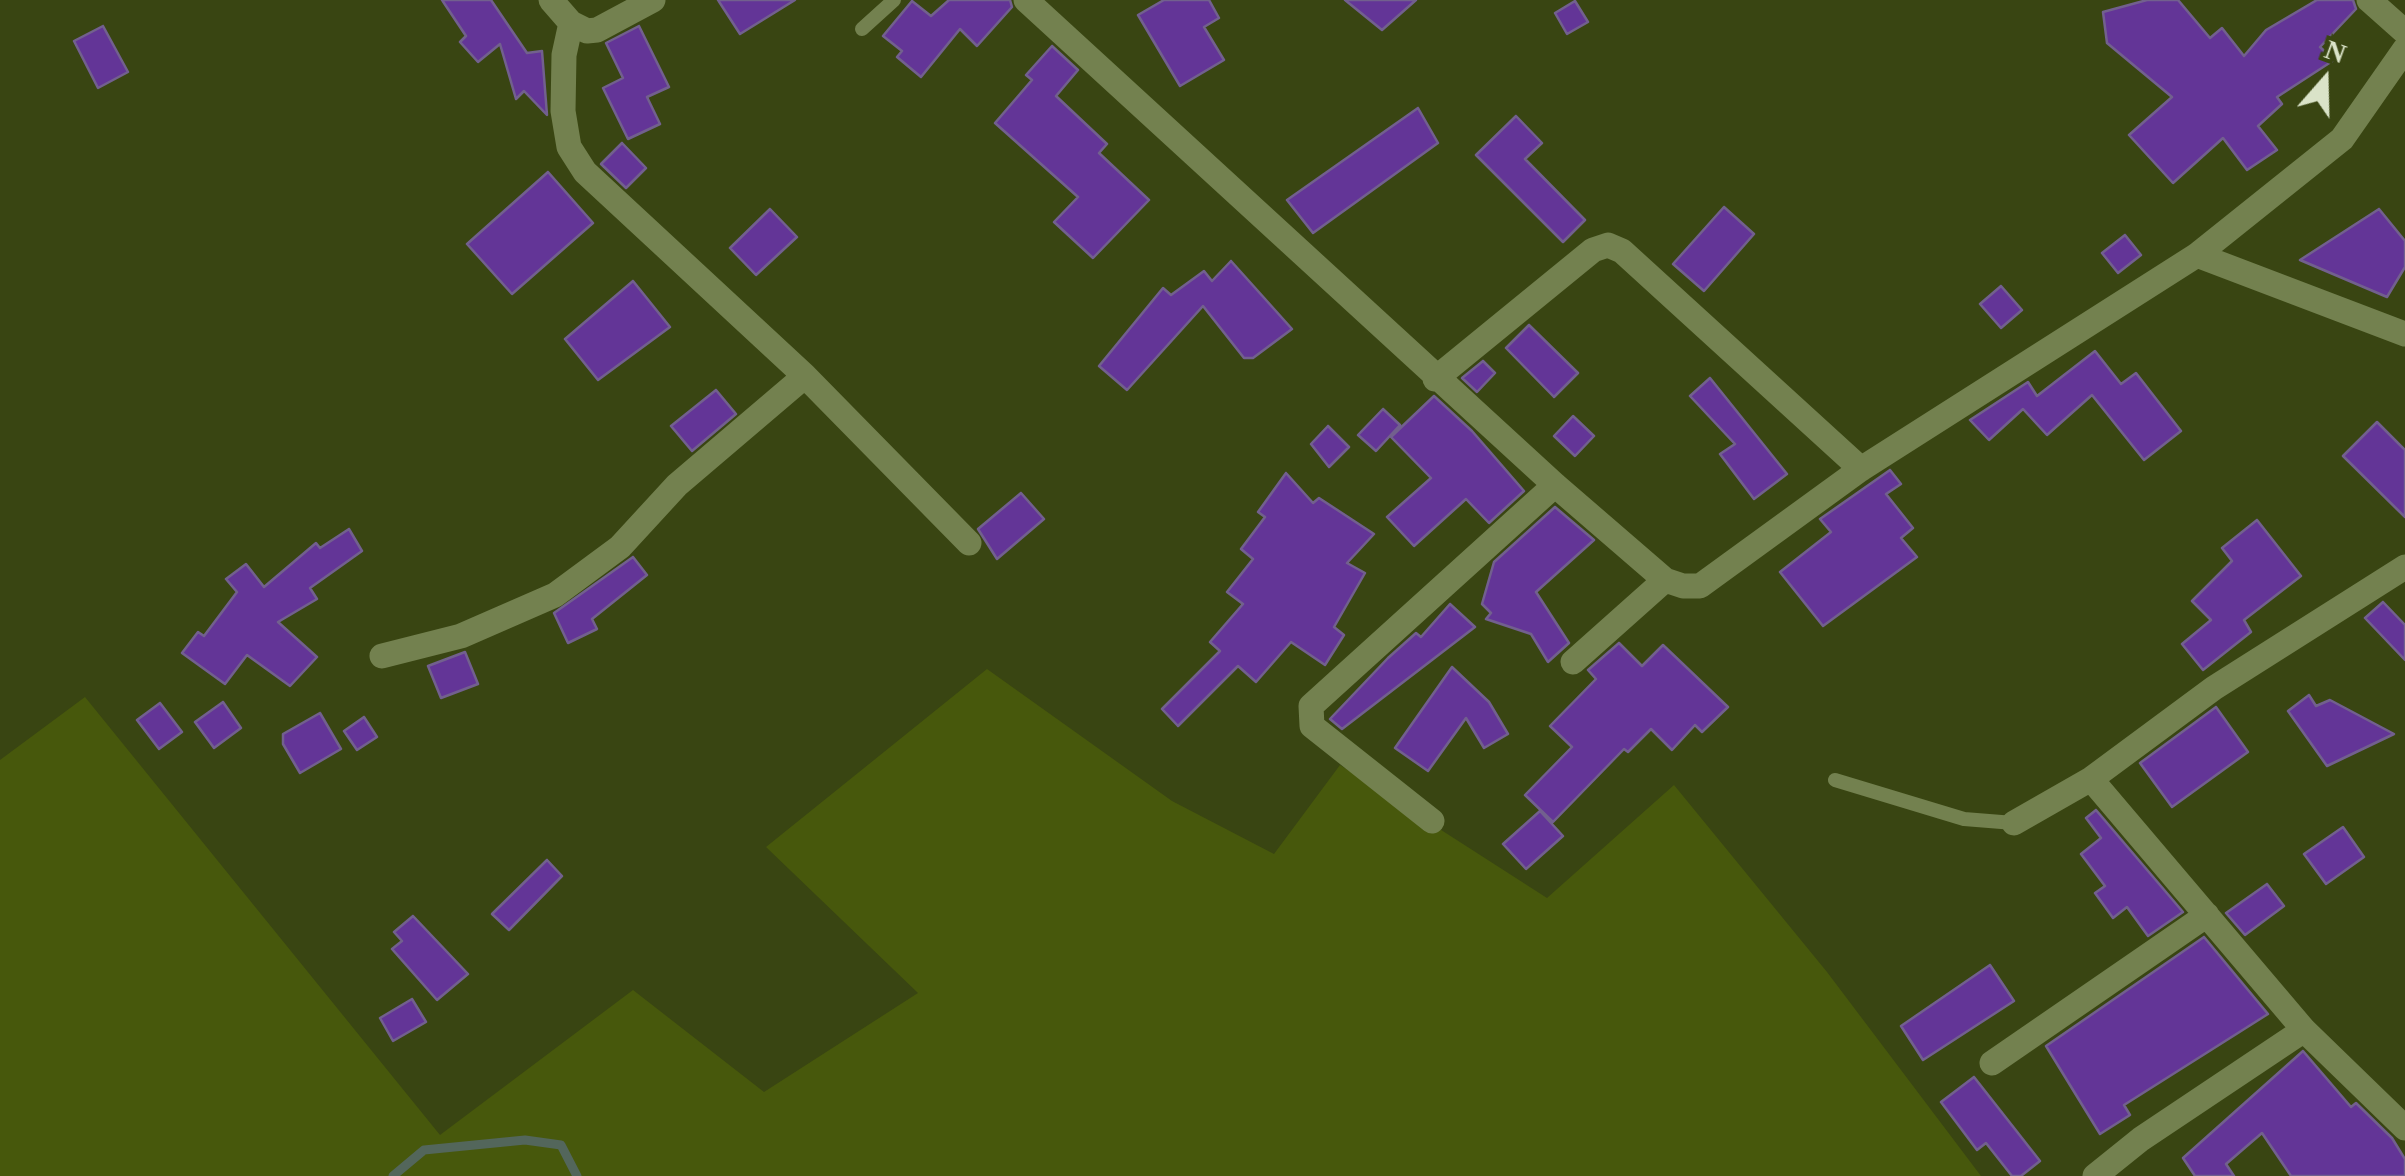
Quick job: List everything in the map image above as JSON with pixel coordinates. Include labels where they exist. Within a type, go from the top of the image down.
[{"type":"street","points":[[551,0],[571,23],[587,31],[597,30],[654,0]]},
{"type":"street","points":[[1026,0],[1555,486],[1664,580],[1700,586],[1861,469],[2197,256],[2342,139],[2405,48]]},
{"type":"street","points":[[2370,0],[2405,32]]},
{"type":"street","points":[[571,23],[564,54],[564,111],[569,147],[584,172],[806,376],[970,543]]},
{"type":"street","points":[[1436,378],[1592,250],[1608,245],[1622,251],[1861,469]]},
{"type":"street","points":[[2197,256],[2405,334]]},
{"type":"street","points":[[382,656],[462,636],[555,595],[620,547],[677,485],[806,376]]},
{"type":"street","points":[[1432,821],[1312,726],[1311,706],[1555,486]]},
{"type":"street","points":[[2014,824],[2091,779],[2214,688],[2405,567]]},
{"type":"street","points":[[1573,662],[1664,580]]},
{"type":"street","points":[[2091,779],[2304,1030],[2405,1128]]},
{"type":"street","points":[[1992,1062],[2206,915]]},
{"type":"street","points":[[2095,1176],[2141,1139],[2304,1030]]},
{"type":"lane","points":[[862,29],[894,0]]},
{"type":"lane","points":[[1835,780],[1964,819],[2014,824]]},
{"type":"green space","points":[[987,669],[1172,801],[1274,854],[1340,765],[1547,898],[1674,785],[1827,972],[1981,1176],[0,1176],[0,760],[85,697],[440,1135],[633,990],[764,1092],[918,993],[766,847]]},
{"type":"building","points":[[442,0],[491,0],[527,53],[542,51],[547,115],[524,91],[516,99],[500,44],[478,62],[460,42],[466,36]]},
{"type":"building","points":[[718,0],[795,0],[740,34]]},
{"type":"building","points":[[949,0],[1010,0],[1012,7],[977,46],[960,29],[921,77],[897,57],[902,51],[883,36],[912,1],[931,16]]},
{"type":"building","points":[[1164,0],[1209,0],[1219,18],[1204,27],[1224,60],[1180,86],[1138,15]]},
{"type":"building","points":[[1345,0],[1416,0],[1382,30]]},
{"type":"building","points":[[2147,0],[2178,0],[2210,38],[2222,28],[2244,56],[2266,30],[2317,0],[2353,0],[2356,9],[2320,47],[2334,60],[2277,97],[2282,104],[2258,126],[2277,150],[2247,170],[2223,138],[2173,183],[2129,135],[2172,97],[2107,43],[2103,12]]},
{"type":"building","points":[[1575,1],[1588,22],[1567,34],[1555,13]]},
{"type":"building","points":[[103,26],[128,72],[98,88],[74,41]]},
{"type":"building","points":[[639,26],[669,87],[647,97],[660,124],[628,139],[603,88],[623,78],[606,43]]},
{"type":"building","points":[[1052,46],[1078,70],[1056,96],[1107,144],[1099,153],[1149,200],[1093,258],[1054,222],[1078,197],[995,123],[1032,80],[1026,75]]},
{"type":"building","points":[[1418,108],[1438,143],[1313,233],[1287,200]]},
{"type":"building","points":[[1516,116],[1542,143],[1525,159],[1585,220],[1563,242],[1476,155]]},
{"type":"building","points":[[622,143],[646,168],[626,188],[601,164]]},
{"type":"building","points":[[548,172],[593,223],[512,294],[467,244]]},
{"type":"building","points":[[1724,207],[1754,234],[1704,291],[1673,264]]},
{"type":"building","points":[[770,209],[797,237],[756,275],[730,248]]},
{"type":"building","points":[[2379,209],[2405,241],[2405,267],[2387,297],[2300,260]]},
{"type":"building","points":[[2125,235],[2141,255],[2118,273],[2102,253]]},
{"type":"building","points":[[1231,261],[1292,329],[1253,358],[1244,358],[1203,306],[1127,390],[1099,366],[1163,288],[1171,295],[1204,271],[1212,281]]},
{"type":"building","points":[[633,281],[670,327],[598,380],[565,339]]},
{"type":"building","points":[[2001,286],[2022,310],[2001,328],[1980,304]]},
{"type":"building","points":[[1529,325],[1578,373],[1554,397],[1506,348]]},
{"type":"building","points":[[2095,351],[2121,384],[2136,373],[2181,431],[2144,460],[2092,395],[2047,435],[2023,409],[1989,440],[1970,420],[2028,382],[2037,396]]},
{"type":"building","points":[[1483,361],[1495,373],[1477,392],[1462,378]]},
{"type":"building","points":[[1710,378],[1787,474],[1754,499],[1720,454],[1735,444],[1690,396]]},
{"type":"building","points":[[716,390],[736,414],[692,451],[671,426]]},
{"type":"building","points":[[1434,396],[1472,431],[1524,491],[1489,523],[1466,499],[1414,546],[1387,517],[1431,478],[1391,437]]},
{"type":"building","points":[[1383,409],[1400,425],[1376,451],[1358,435]]},
{"type":"building","points":[[1573,416],[1594,436],[1575,456],[1554,436]]},
{"type":"building","points":[[2377,422],[2405,450],[2405,517],[2343,456]]},
{"type":"building","points":[[1328,426],[1349,447],[1329,467],[1311,444]]},
{"type":"building","points":[[1890,470],[1901,484],[1886,494],[1913,528],[1901,538],[1917,557],[1823,626],[1780,572],[1831,532],[1820,519]]},
{"type":"building","points":[[1286,473],[1313,503],[1319,498],[1374,534],[1347,563],[1365,573],[1334,627],[1344,635],[1325,665],[1291,642],[1256,682],[1238,666],[1178,726],[1162,709],[1220,651],[1210,642],[1243,604],[1227,592],[1253,559],[1241,549],[1265,517],[1258,512]]},
{"type":"building","points":[[1021,493],[1044,519],[997,559],[978,529]]},
{"type":"building","points":[[1555,507],[1594,540],[1536,592],[1569,643],[1548,662],[1531,634],[1486,619],[1491,613],[1482,604],[1494,562]]},
{"type":"building","points":[[2257,520],[2301,576],[2244,620],[2251,632],[2203,670],[2182,644],[2211,620],[2192,601],[2232,561],[2222,548]]},
{"type":"building","points":[[349,529],[362,551],[310,588],[317,599],[278,622],[317,657],[290,686],[247,655],[225,684],[182,653],[198,632],[204,636],[237,592],[226,579],[246,564],[264,587],[316,543],[320,548]]},
{"type":"building","points":[[633,557],[647,575],[592,619],[597,629],[568,643],[554,613]]},
{"type":"building","points":[[2383,602],[2405,625],[2405,660],[2365,618]]},
{"type":"building","points":[[1450,604],[1475,627],[1342,729],[1330,719],[1388,658],[1416,633],[1421,637]]},
{"type":"building","points":[[1619,643],[1642,666],[1663,645],[1728,707],[1702,732],[1695,725],[1672,750],[1651,729],[1628,752],[1624,749],[1553,822],[1525,795],[1572,747],[1550,726],[1596,679],[1588,670]]},
{"type":"building","points":[[465,652],[478,684],[441,698],[428,666]]},
{"type":"building","points":[[1452,667],[1489,702],[1508,734],[1484,748],[1466,718],[1428,771],[1395,748]]},
{"type":"building","points":[[2309,695],[2316,706],[2330,700],[2394,734],[2327,766],[2288,711]]},
{"type":"building","points":[[223,702],[241,728],[214,748],[195,722]]},
{"type":"building","points":[[160,703],[182,732],[159,749],[137,720]]},
{"type":"building","points":[[2216,707],[2248,752],[2172,807],[2140,763]]},
{"type":"building","points":[[320,713],[341,749],[300,773],[283,744],[283,734]]},
{"type":"building","points":[[364,717],[377,737],[357,750],[344,731]]},
{"type":"building","points":[[2096,810],[2183,912],[2148,936],[2127,907],[2113,918],[2095,893],[2105,886],[2081,854],[2101,838],[2086,818]]},
{"type":"building","points":[[1540,811],[1563,836],[1526,869],[1503,844]]},
{"type":"building","points":[[2343,827],[2364,857],[2326,884],[2304,854]]},
{"type":"building","points":[[547,860],[562,876],[509,930],[492,914]]},
{"type":"building","points":[[2267,884],[2284,906],[2245,935],[2226,913]]},
{"type":"building","points":[[413,916],[468,974],[437,1000],[392,949],[402,941],[394,932]]},
{"type":"building","points":[[2204,937],[2268,1014],[2124,1105],[2130,1115],[2100,1134],[2046,1046]]},
{"type":"building","points":[[1990,965],[2014,1001],[1923,1060],[1901,1026]]},
{"type":"building","points":[[412,999],[426,1022],[393,1041],[380,1018]]},
{"type":"building","points":[[2303,1051],[2351,1107],[2356,1103],[2392,1138],[2405,1159],[2405,1176],[2291,1176],[2262,1133],[2226,1164],[2234,1176],[2195,1176],[2183,1158]]},
{"type":"building","points":[[1974,1077],[2040,1161],[2021,1176],[2012,1176],[1986,1143],[1977,1150],[1941,1102]]},
{"type":"waterway","points":[[393,1176],[424,1150],[525,1140],[561,1145],[577,1176]]}]
